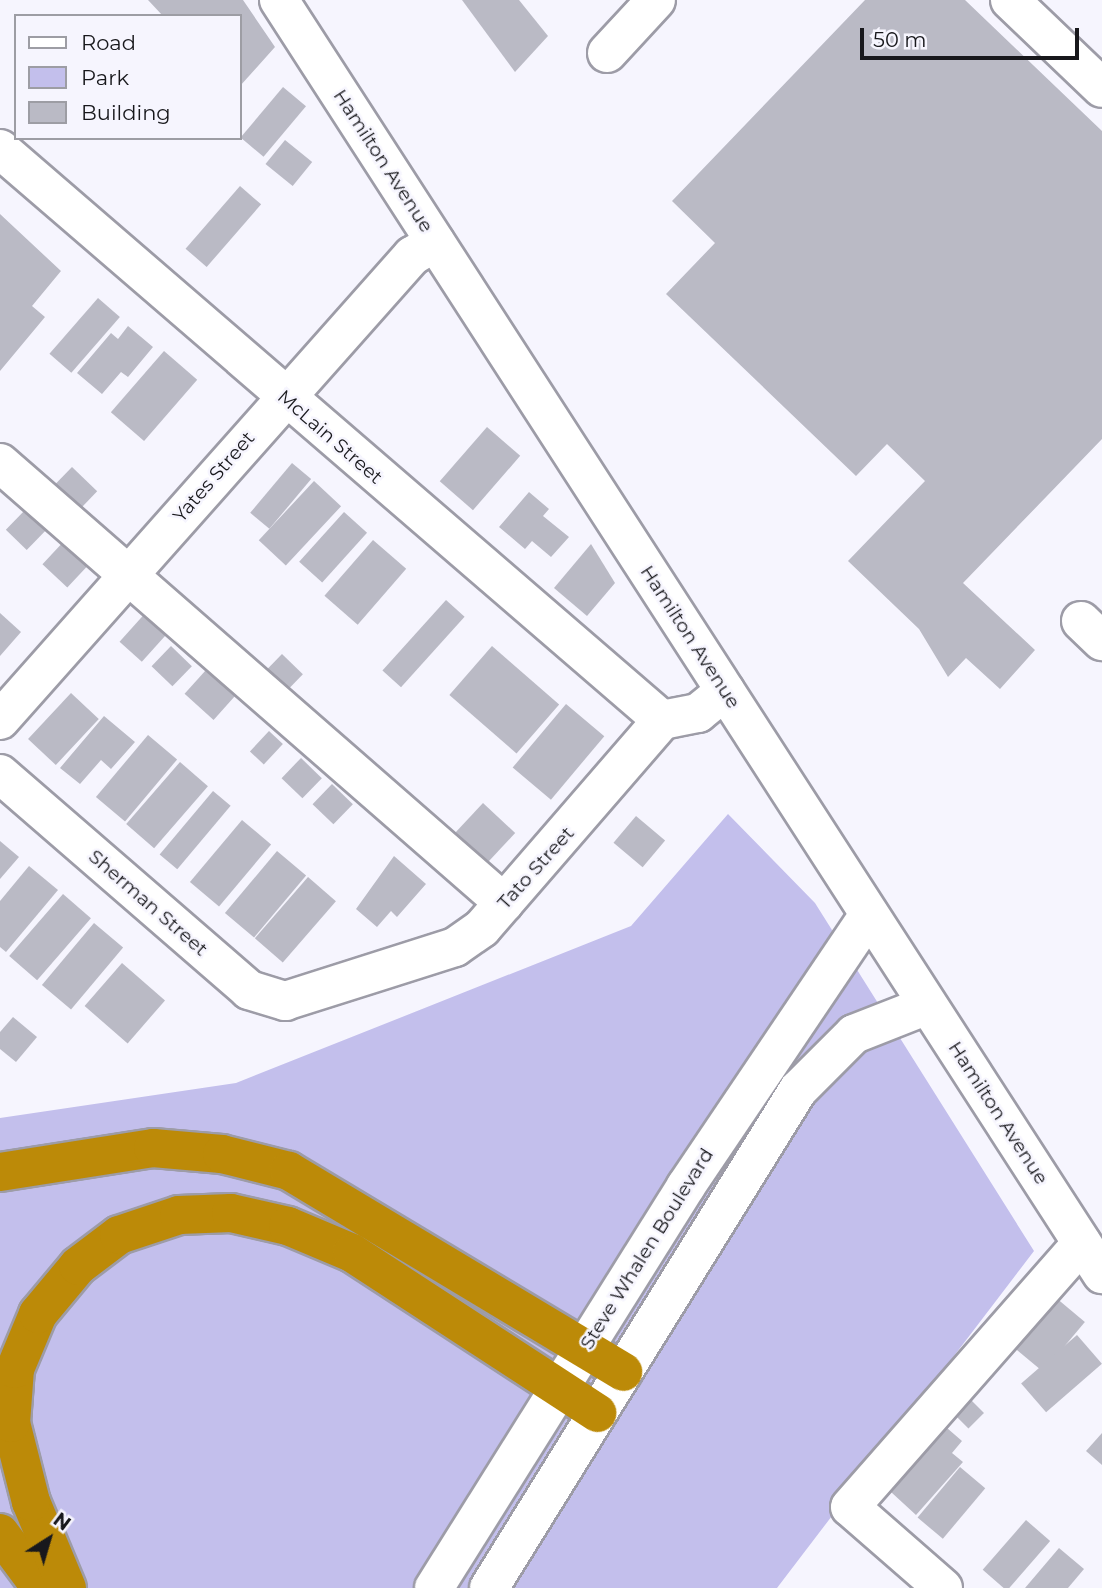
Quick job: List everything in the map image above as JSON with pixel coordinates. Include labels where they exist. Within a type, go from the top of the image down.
[{"type":"highway","points":[[0,1172],[153,1148],[222,1154],[289,1171],[586,1346],[623,1372]]},
{"type":"highway","points":[[67,1588],[30,1502],[11,1423],[15,1369],[38,1314],[78,1266],[120,1235],[178,1215],[231,1213],[288,1226],[352,1253],[561,1386],[597,1413]]},
{"type":"highway","points":[[0,1532],[41,1588]]},
{"type":"street","name":"Hamilton Avenue","points":[[279,0],[1092,1259]]},
{"type":"street","points":[[607,53],[656,0]]},
{"type":"street","points":[[1010,0],[1102,88]]},
{"type":"street","name":"McLain Street","points":[[0,149],[284,398],[662,720]]},
{"type":"street","name":"Yates Street","points":[[0,720],[412,256],[435,242]]},
{"type":"street","points":[[0,463],[126,578],[504,903]]},
{"type":"street","points":[[662,720],[698,713],[725,691]]},
{"type":"street","name":"Tato Street","points":[[310,996],[455,947],[504,903],[662,720]]},
{"type":"street","name":"Sherman Street","points":[[0,774],[249,990],[285,1001],[310,996]]},
{"type":"street","name":"Steve Whalen Boulevard","points":[[434,1588],[586,1346],[869,915]]},
{"type":"street","points":[[489,1588],[623,1372],[824,1060],[854,1034],[928,1005]]},
{"type":"street","points":[[943,1588],[850,1507],[1092,1259]]},
{"type":"green space","points":[[728,814],[815,903],[1034,1251],[777,1588],[0,1588],[0,1118],[236,1083],[631,926]]},
{"type":"building","points":[[148,0],[243,0],[275,47],[242,84],[242,14],[161,14]]},
{"type":"building","points":[[462,0],[519,0],[548,36],[515,72]]},
{"type":"building","points":[[865,0],[965,0],[1102,131],[1102,439],[963,583],[1035,650],[1000,689],[966,658],[948,677],[919,629],[848,561],[925,481],[887,444],[856,476],[666,294],[715,243],[672,201]]},
{"type":"building","points":[[283,87],[306,106],[264,157],[242,136]]},
{"type":"building","points":[[285,140],[312,162],[293,186],[265,164]]},
{"type":"building","points":[[240,186],[261,204],[207,267],[186,249]]},
{"type":"building","points":[[0,214],[61,271],[32,306],[45,317],[0,371]]},
{"type":"building","points":[[98,298],[120,317],[71,373],[49,354]]},
{"type":"building","points":[[128,326],[153,347],[128,377],[121,372],[102,394],[77,373],[111,333],[118,339]]},
{"type":"building","points":[[164,351],[197,380],[144,441],[111,412]]},
{"type":"building","points":[[487,427],[520,456],[473,510],[440,481]]},
{"type":"building","points":[[292,463],[311,479],[269,529],[250,513]]},
{"type":"building","points":[[72,467],[97,491],[77,512],[52,488]]},
{"type":"building","points":[[314,481],[341,506],[286,565],[259,540]]},
{"type":"building","points":[[529,492],[549,509],[543,516],[569,537],[551,557],[532,541],[525,549],[499,527]]},
{"type":"building","points":[[26,509],[47,529],[27,550],[6,530]]},
{"type":"building","points":[[344,512],[367,533],[322,583],[299,562]]},
{"type":"building","points":[[67,538],[92,561],[67,588],[42,564]]},
{"type":"building","points":[[373,540],[406,569],[358,625],[324,596]]},
{"type":"building","points":[[591,544],[615,583],[587,616],[554,588]]},
{"type":"building","points":[[446,600],[465,617],[401,687],[382,671]]},
{"type":"building","points":[[149,609],[171,629],[142,662],[120,642]]},
{"type":"building","points":[[0,613],[21,632],[0,656]]},
{"type":"building","points":[[171,646],[192,666],[172,686],[152,666]]},
{"type":"building","points":[[492,646],[559,704],[517,753],[449,695]]},
{"type":"building","points":[[282,654],[303,674],[283,695],[262,675]]},
{"type":"building","points":[[206,670],[235,696],[214,720],[185,694]]},
{"type":"building","points":[[71,693],[99,719],[56,765],[28,739]]},
{"type":"building","points":[[566,704],[604,736],[551,800],[513,768]]},
{"type":"building","points":[[104,716],[135,742],[111,769],[101,760],[80,784],[60,768]]},
{"type":"building","points":[[269,731],[283,744],[264,764],[250,751]]},
{"type":"building","points":[[148,735],[177,759],[125,821],[96,797]]},
{"type":"building","points":[[301,758],[322,778],[302,798],[282,778]]},
{"type":"building","points":[[180,762],[208,786],[154,848],[126,824]]},
{"type":"building","points":[[332,784],[353,804],[333,824],[313,804]]},
{"type":"building","points":[[213,791],[231,806],[177,869],[160,855]]},
{"type":"building","points":[[483,803],[515,833],[480,870],[448,840]]},
{"type":"building","points":[[636,816],[665,840],[643,867],[614,843]]},
{"type":"building","points":[[242,820],[271,844],[219,906],[190,882]]},
{"type":"building","points":[[0,841],[19,857],[0,879]]},
{"type":"building","points":[[277,851],[306,875],[254,937],[225,913]]},
{"type":"building","points":[[394,856],[426,884],[397,917],[391,911],[377,927],[356,909]]},
{"type":"building","points":[[29,866],[58,890],[6,952],[0,947],[0,901]]},
{"type":"building","points":[[308,877],[336,901],[283,962],[255,938]]},
{"type":"building","points":[[63,894],[91,918],[37,980],[9,956]]},
{"type":"building","points":[[94,923],[123,947],[71,1009],[42,985]]},
{"type":"building","points":[[122,963],[165,1000],[128,1043],[85,1006]]},
{"type":"building","points":[[13,1017],[37,1037],[16,1062],[0,1049],[0,1032]]},
{"type":"building","points":[[1055,1297],[1085,1322],[1043,1372],[1013,1347]]},
{"type":"building","points":[[1077,1335],[1102,1364],[1046,1412],[1021,1384]]},
{"type":"building","points":[[967,1396],[984,1413],[968,1429],[951,1412]]},
{"type":"building","points":[[947,1428],[962,1441],[952,1453],[963,1462],[916,1515],[891,1492]]},
{"type":"building","points":[[1102,1433],[1102,1465],[1086,1451]]},
{"type":"building","points":[[960,1467],[985,1488],[943,1539],[918,1518]]},
{"type":"building","points":[[1026,1520],[1050,1541],[1009,1588],[1004,1588],[983,1570]]},
{"type":"building","points":[[1059,1548],[1084,1569],[1068,1588],[1025,1588]]}]
